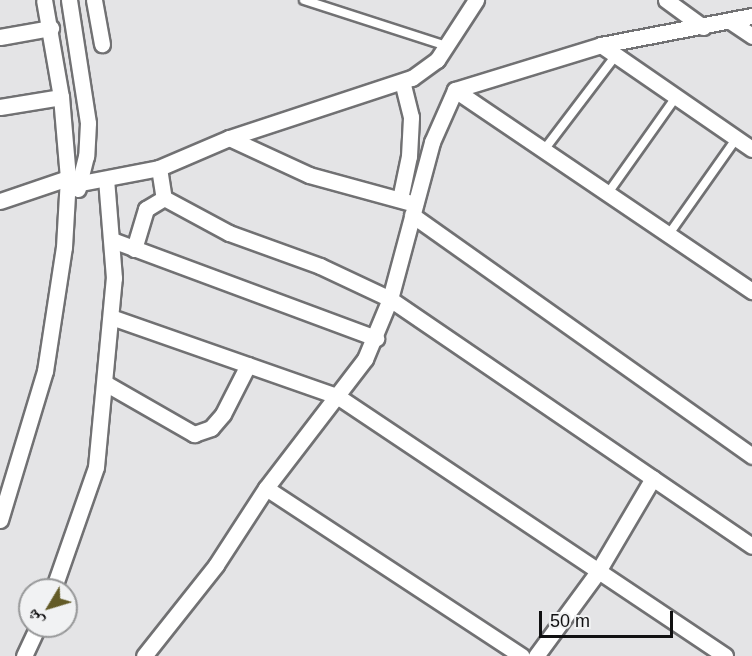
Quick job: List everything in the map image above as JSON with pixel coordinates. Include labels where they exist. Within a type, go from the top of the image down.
[{"type":"street","points":[[44,0],[51,28],[74,180]]},
{"type":"street","points":[[2,511],[45,371],[64,247],[66,205],[88,123],[69,0]]},
{"type":"street","points":[[94,0],[102,44]]},
{"type":"street","points":[[0,201],[74,180],[106,179],[159,168],[229,138],[402,82],[437,60],[476,0]]},
{"type":"street","points":[[666,0],[703,27]]},
{"type":"street","points":[[144,656],[216,565],[266,488],[338,396],[376,338],[390,299],[432,142],[455,90],[601,45],[752,16]]},
{"type":"street","points":[[730,21],[752,36]]},
{"type":"street","points":[[0,37],[51,28]]},
{"type":"street","points":[[601,45],[752,149]]},
{"type":"street","points":[[400,199],[409,156],[411,117],[402,82]]},
{"type":"street","points":[[455,90],[752,291]]},
{"type":"street","points":[[0,107],[61,97]]},
{"type":"street","points":[[229,138],[309,175],[400,199],[752,456]]},
{"type":"street","points":[[159,168],[164,198]]},
{"type":"street","points":[[57,578],[96,467],[114,278],[106,179]]},
{"type":"street","points":[[134,249],[146,209],[164,198]]},
{"type":"street","points":[[164,198],[229,233],[320,266],[390,299],[752,546]]},
{"type":"street","points":[[112,240],[376,338]]},
{"type":"street","points":[[111,317],[338,396],[597,573],[725,656]]},
{"type":"street","points":[[105,383],[194,434],[211,428],[223,414],[248,365]]},
{"type":"street","points":[[536,656],[597,573],[653,478]]},
{"type":"street","points":[[266,488],[522,656]]},
{"type":"street","points":[[24,656],[32,638]]},
{"type":"lane","points":[[304,0],[446,46]]},
{"type":"lane","points":[[544,150],[616,55]]},
{"type":"lane","points":[[608,193],[676,97]]},
{"type":"lane","points":[[669,234],[736,139]]}]
